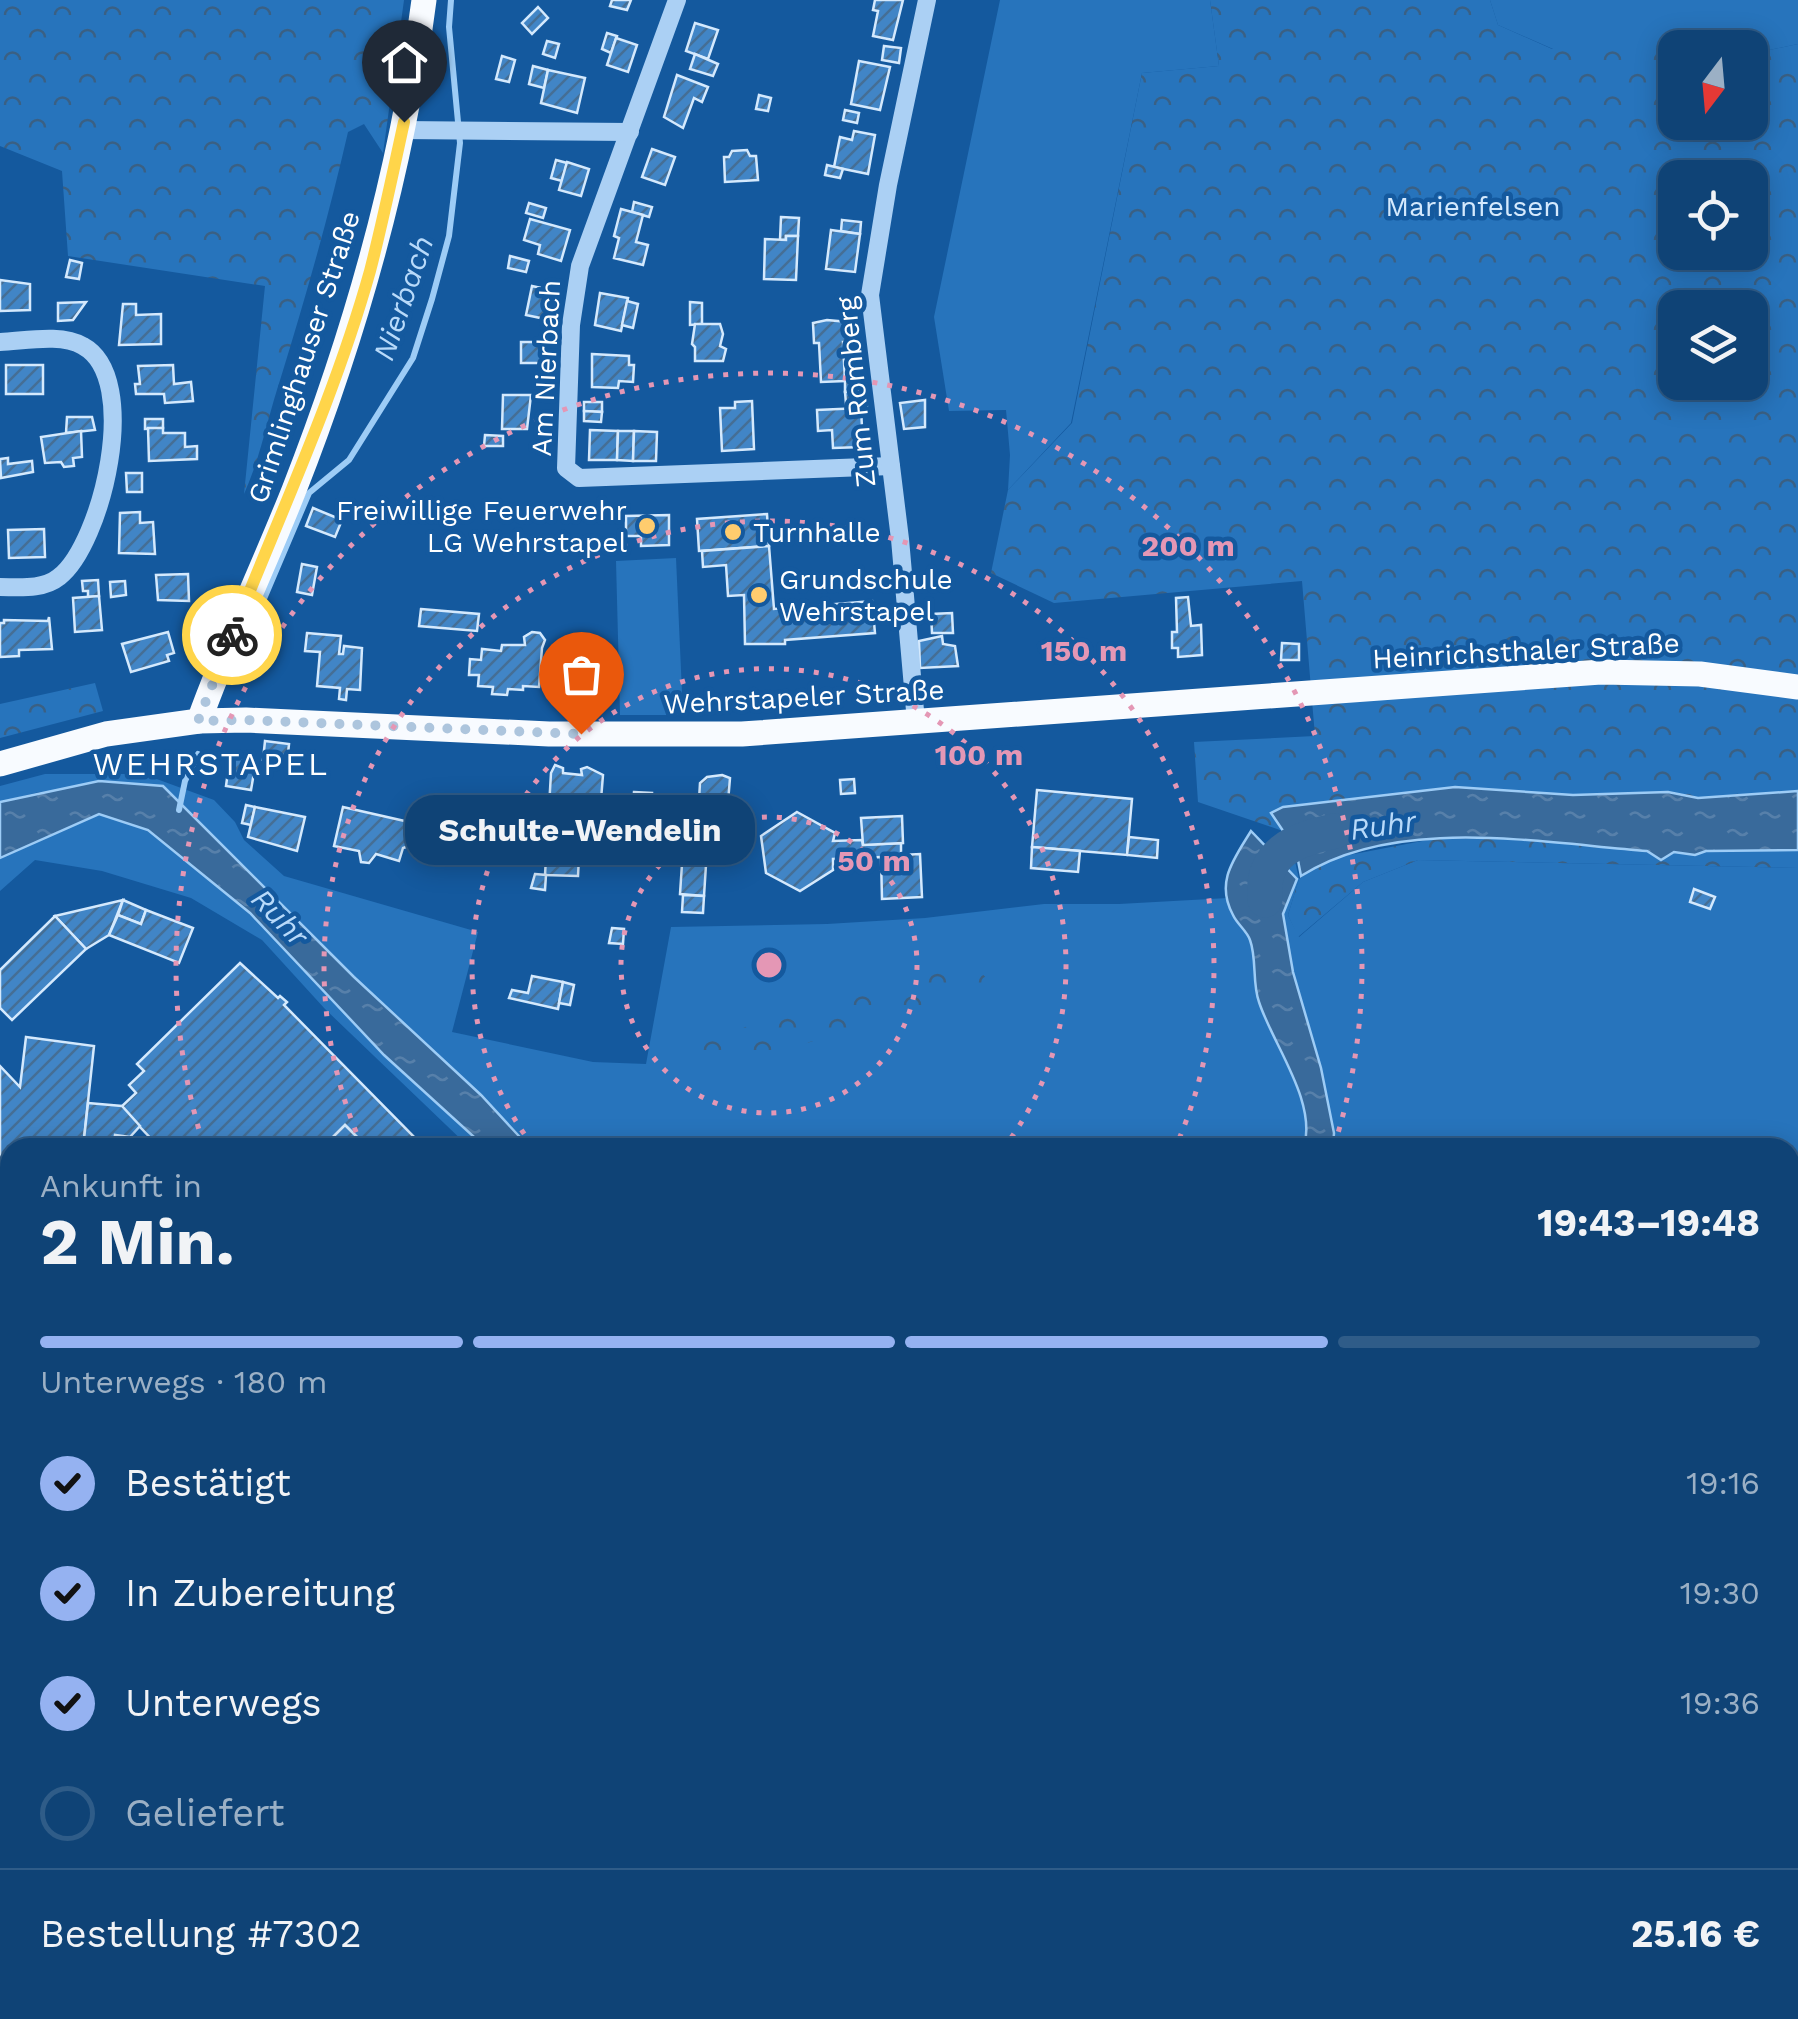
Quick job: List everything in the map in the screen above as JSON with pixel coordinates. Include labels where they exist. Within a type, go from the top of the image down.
[{"type":"main road","name":"Grimlinghauser Straße","points":[[198,721],[294,488],[369,272],[402,130],[424,0]]},
{"type":"main road","name":"Heinrichsthaler Straße","points":[[1256,696],[1601,672],[1700,674],[1798,687]]},
{"type":"main road","name":"Wehrstapeler Straße","points":[[0,764],[106,734],[198,721],[643,736],[809,731],[1256,696]]},
{"type":"street","name":"Am Nierbach","points":[[677,0],[585,248],[571,325],[566,448],[569,473],[591,478],[891,466]]},
{"type":"street","name":"Zum Romberg","points":[[916,722],[900,538],[870,295],[926,0]]},
{"type":"street","points":[[402,130],[630,132]]},
{"type":"street","points":[[0,342],[57,340],[82,345],[102,366],[114,421],[105,484],[67,570],[43,585],[0,587]]},
{"type":"green space","points":[[0,0],[404,0],[383,153],[364,124],[348,132],[308,286],[244,494],[265,286],[68,256],[62,171],[0,146]]},
{"type":"green space","points":[[1000,0],[1210,0],[1219,66],[1142,73],[1071,423],[1008,490],[1006,410],[949,411],[934,317]]},
{"type":"green space","name":"Marienfelsen","points":[[1210,0],[1490,0],[1498,25],[1552,49],[1658,49],[1658,140],[1768,140],[1768,50],[1798,44],[1798,791],[1698,798],[1668,792],[1573,795],[1455,787],[1283,807],[1271,813],[1283,831],[1198,802],[1194,742],[1315,736],[1302,581],[1054,603],[991,573],[1008,490],[1072,423],[1142,73],[1219,66]]},
{"type":"green space","points":[[1490,0],[1798,0],[1798,44],[1768,50],[1768,30],[1658,30],[1658,49],[1553,49],[1498,25]]},
{"type":"green space","points":[[676,558],[683,715],[620,715],[616,561]]},
{"type":"green space","points":[[95,683],[103,711],[0,738],[0,704]]},
{"type":"green space","points":[[45,774],[143,774],[214,800],[235,822],[244,840],[284,876],[478,932],[452,1032],[593,1062],[646,1064],[671,927],[827,924],[925,918],[1044,904],[1264,896],[1293,852],[1299,879],[1288,915],[1299,937],[1363,882],[1418,860],[1798,868],[1798,1138],[521,1138],[163,786],[39,792],[0,802],[0,786]]},
{"type":"green space","points":[[99,814],[148,830],[250,913],[384,1055],[475,1138],[460,1138],[325,1009],[262,940],[191,898],[102,871],[35,860],[0,891],[0,858]]},
{"type":"green space","points":[[1433,839],[1514,839],[1647,851],[1661,860],[1673,852],[1695,855],[1705,851],[1798,850],[1798,868],[1418,860],[1363,882],[1298,937],[1288,915],[1299,879],[1328,859]]},
{"type":"green space","points":[[972,963],[993,985],[759,1058],[696,1057],[689,1031],[738,1029]]},
{"type":"water","points":[[99,781],[163,786],[521,1138],[475,1138],[384,1055],[250,913],[148,830],[99,814],[0,858],[0,802]]},
{"type":"water","points":[[1455,787],[1573,795],[1668,792],[1698,798],[1798,791],[1798,850],[1706,851],[1695,855],[1674,852],[1661,860],[1647,851],[1516,839],[1424,839],[1381,845],[1339,857],[1301,876],[1296,850],[1271,813],[1283,807]]},
{"type":"water","points":[[1251,831],[1297,879],[1283,914],[1293,972],[1321,1068],[1334,1138],[1305,1138],[1299,1092],[1259,1002],[1250,940],[1235,918],[1226,892],[1226,881]]},
{"type":"building","points":[[612,0],[631,0],[627,10],[610,6]]},
{"type":"building","points":[[875,0],[903,0],[893,40],[873,36],[878,11],[873,10]]},
{"type":"building","points":[[538,7],[548,18],[532,34],[522,23]]},
{"type":"building","points":[[695,23],[718,30],[708,59],[686,51]]},
{"type":"building","points":[[607,33],[617,36],[611,53],[602,49]]},
{"type":"building","points":[[616,38],[637,45],[628,72],[607,65]]},
{"type":"building","points":[[547,41],[559,44],[555,58],[543,54]]},
{"type":"building","points":[[884,46],[901,48],[899,63],[882,60]]},
{"type":"building","points":[[695,54],[718,64],[713,76],[690,69]]},
{"type":"building","points":[[502,56],[515,60],[509,82],[496,79]]},
{"type":"building","points":[[859,61],[890,67],[880,110],[851,104]]},
{"type":"building","points":[[533,66],[548,70],[544,88],[529,84]]},
{"type":"building","points":[[548,70],[585,78],[577,113],[541,103]]},
{"type":"building","points":[[677,75],[708,87],[702,102],[694,98],[683,128],[664,117]]},
{"type":"building","points":[[759,95],[771,98],[768,111],[756,109]]},
{"type":"building","points":[[845,110],[859,113],[857,123],[843,120]]},
{"type":"building","points":[[854,131],[875,135],[868,174],[834,167],[840,137],[852,140]]},
{"type":"building","points":[[652,149],[675,157],[665,185],[642,177]]},
{"type":"building","points":[[747,150],[750,156],[756,156],[758,180],[725,182],[724,157],[732,151]]},
{"type":"building","points":[[556,160],[567,163],[562,181],[551,178]]},
{"type":"building","points":[[567,162],[589,169],[581,196],[559,190]]},
{"type":"building","points":[[827,165],[843,169],[840,178],[825,175]]},
{"type":"building","points":[[634,202],[652,207],[649,217],[632,212]]},
{"type":"building","points":[[529,203],[546,208],[543,218],[526,213]]},
{"type":"building","points":[[621,209],[643,215],[636,242],[648,245],[643,265],[614,258],[619,238],[614,236]]},
{"type":"building","points":[[781,217],[799,218],[798,236],[780,240]]},
{"type":"building","points":[[530,219],[570,230],[561,261],[538,254],[540,245],[524,240]]},
{"type":"building","points":[[842,220],[861,222],[860,234],[841,231]]},
{"type":"building","points":[[831,230],[860,234],[855,272],[826,269]]},
{"type":"building","points":[[786,236],[798,236],[796,280],[764,279],[765,239],[786,240]]},
{"type":"building","points":[[510,256],[529,261],[526,272],[508,268]]},
{"type":"building","points":[[70,260],[82,263],[79,279],[66,277]]},
{"type":"building","points":[[0,280],[30,284],[30,310],[0,311]]},
{"type":"building","points":[[532,286],[555,291],[550,320],[526,315]]},
{"type":"building","points":[[600,293],[628,298],[621,331],[595,325]]},
{"type":"building","points":[[627,301],[638,304],[633,328],[622,325]]},
{"type":"building","points":[[86,302],[73,320],[58,321],[58,303]]},
{"type":"building","points":[[690,302],[702,303],[702,324],[690,325]]},
{"type":"building","points":[[123,304],[136,304],[136,315],[161,314],[161,344],[119,345]]},
{"type":"building","points":[[848,322],[849,342],[843,342],[845,381],[821,382],[819,343],[814,343],[813,323]]},
{"type":"building","points":[[695,324],[720,324],[720,346],[726,349],[723,361],[695,361]]},
{"type":"building","points":[[521,342],[546,342],[546,363],[521,363]]},
{"type":"building","points":[[592,354],[629,356],[629,365],[634,365],[633,382],[619,381],[618,388],[592,387]]},
{"type":"building","points":[[6,365],[43,365],[43,394],[6,394]]},
{"type":"building","points":[[173,365],[174,384],[191,382],[193,401],[165,403],[164,394],[136,394],[135,384],[140,384],[138,366]]},
{"type":"building","points":[[845,379],[862,379],[864,391],[845,392]]},
{"type":"building","points":[[866,391],[867,408],[846,404],[845,392]]},
{"type":"building","points":[[503,395],[531,395],[527,429],[502,429]]},
{"type":"building","points":[[925,400],[925,427],[904,429],[900,403]]},
{"type":"building","points":[[752,401],[754,449],[722,451],[720,408],[735,408],[735,402]]},
{"type":"building","points":[[584,402],[602,402],[602,412],[584,411]]},
{"type":"building","points":[[861,408],[863,447],[833,448],[832,430],[818,431],[817,410]]},
{"type":"building","points":[[584,411],[602,412],[601,422],[584,421]]},
{"type":"building","points":[[67,417],[92,417],[95,430],[66,433]]},
{"type":"building","points":[[145,419],[163,419],[163,428],[145,429]]},
{"type":"building","points":[[148,428],[185,433],[185,447],[197,446],[197,459],[149,461]]},
{"type":"building","points":[[590,430],[618,431],[617,460],[589,460]]},
{"type":"building","points":[[81,431],[82,457],[73,458],[74,466],[45,463],[41,437]]},
{"type":"building","points":[[618,431],[634,431],[633,461],[617,460]]},
{"type":"building","points":[[634,431],[657,432],[656,461],[633,461]]},
{"type":"building","points":[[485,435],[503,436],[503,446],[484,446]]},
{"type":"building","points":[[8,458],[8,464],[32,461],[33,472],[1,478],[0,459]]},
{"type":"building","points":[[126,473],[142,473],[142,492],[127,492]]},
{"type":"building","points":[[313,508],[342,520],[335,537],[306,526]]},
{"type":"building","points":[[140,512],[140,523],[153,522],[155,554],[119,553],[120,513]]},
{"type":"building","name":"Turnhalle","points":[[767,514],[769,546],[699,551],[697,519]]},
{"type":"building","name":"Freiwillige Feuerwehr LG Wehrstapel","points":[[669,515],[669,545],[641,546],[641,536],[626,536],[626,516]]},
{"type":"building","points":[[44,529],[45,557],[9,558],[8,530]]},
{"type":"building","name":"Grundschule Wehrstapel","points":[[769,546],[774,609],[872,601],[875,633],[785,640],[785,644],[745,644],[744,595],[728,596],[726,565],[703,567],[702,551]]},
{"type":"building","points":[[302,564],[317,567],[312,595],[297,592]]},
{"type":"building","points":[[188,574],[189,601],[158,600],[156,575]]},
{"type":"building","points":[[98,580],[99,596],[88,597],[82,581]]},
{"type":"building","points":[[125,581],[126,595],[111,597],[110,582]]},
{"type":"building","points":[[99,596],[102,630],[75,632],[73,598]]},
{"type":"building","points":[[1188,597],[1191,626],[1201,625],[1202,655],[1178,657],[1178,648],[1172,648],[1172,632],[1177,632],[1176,598]]},
{"type":"building","points":[[421,609],[479,614],[477,631],[419,626]]},
{"type":"building","points":[[952,613],[953,633],[932,633],[931,614]]},
{"type":"building","points":[[49,617],[52,649],[19,650],[19,656],[0,657],[0,623],[48,621]]},
{"type":"building","points":[[168,632],[174,653],[167,655],[169,661],[131,672],[122,644]]},
{"type":"building","points":[[307,633],[341,636],[339,654],[343,654],[344,646],[362,648],[360,690],[347,689],[346,700],[339,699],[340,688],[317,686],[320,652],[305,651]]},
{"type":"building","points":[[540,633],[545,640],[539,687],[508,689],[507,695],[492,694],[493,687],[478,686],[479,675],[469,675],[470,659],[481,660],[482,649],[501,651],[502,645],[525,645],[524,637]]},
{"type":"building","points":[[942,636],[943,644],[955,646],[958,666],[920,668],[919,641]]},
{"type":"building","points":[[1282,643],[1299,644],[1299,660],[1281,660]]},
{"type":"building","points":[[265,741],[289,744],[287,763],[263,760]]},
{"type":"building","points":[[230,757],[256,761],[251,790],[226,786]]},
{"type":"building","points":[[555,765],[563,768],[563,773],[582,775],[581,769],[587,767],[603,775],[597,818],[581,817],[578,876],[545,875],[551,773]]},
{"type":"building","points":[[707,777],[730,778],[728,802],[699,800],[700,783]]},
{"type":"building","points":[[854,779],[855,793],[841,794],[840,780]]},
{"type":"building","points":[[1037,790],[1132,799],[1127,855],[1032,847]]},
{"type":"building","points":[[634,792],[652,793],[650,821],[632,820]]},
{"type":"building","points":[[246,805],[255,807],[251,825],[242,823]]},
{"type":"building","points":[[255,807],[305,817],[297,851],[248,837]]},
{"type":"building","points":[[343,807],[409,822],[409,846],[403,848],[399,861],[376,854],[369,863],[361,862],[359,851],[334,846]]},
{"type":"building","points":[[797,812],[835,833],[833,841],[862,840],[863,845],[901,843],[901,855],[920,854],[922,897],[882,899],[881,857],[833,859],[833,870],[800,891],[766,873],[761,836]]},
{"type":"building","points":[[902,816],[903,843],[863,845],[861,818]]},
{"type":"building","points":[[1129,837],[1158,840],[1157,858],[1127,855]]},
{"type":"building","points":[[1032,847],[1080,851],[1078,872],[1031,868]]},
{"type":"building","points":[[682,864],[706,865],[704,896],[680,894]]},
{"type":"building","points":[[535,874],[546,875],[545,890],[531,888]]},
{"type":"building","points":[[1694,889],[1715,897],[1710,909],[1690,902]]},
{"type":"building","points":[[683,895],[704,896],[703,913],[682,912]]},
{"type":"building","points":[[123,900],[109,935],[86,949],[55,916]]},
{"type":"building","points":[[123,900],[146,910],[141,924],[118,915]]},
{"type":"building","points":[[146,910],[193,928],[179,963],[109,935],[118,915],[141,924]]},
{"type":"building","points":[[55,916],[86,949],[12,1020],[0,1008],[0,970]]},
{"type":"building","points":[[612,928],[624,929],[623,944],[609,943]]},
{"type":"building","points":[[240,963],[287,1002],[284,1005],[415,1138],[358,1138],[345,1125],[332,1138],[150,1138],[121,1107],[136,1093],[129,1085],[144,1071],[137,1064]]},
{"type":"building","points":[[532,976],[563,982],[558,1009],[509,998],[512,990],[528,993]]},
{"type":"building","points":[[563,982],[574,985],[570,1005],[559,1003]]},
{"type":"building","points":[[26,1037],[94,1046],[84,1138],[0,1138],[0,1066],[20,1087]]},
{"type":"building","points":[[88,1103],[122,1106],[140,1126],[130,1137],[84,1138]]},
{"type":"building","points":[[345,1125],[358,1138],[332,1138]]},
{"type":"waterway","name":"Nierbach","points":[[252,627],[309,493],[349,460],[413,358],[432,299],[449,236],[460,143],[449,27],[451,0]]},
{"type":"waterway","name":"Nierbach","points":[[179,810],[185,781],[198,754]]},
{"type":"waterway","name":"Ruhr","points":[[1265,900],[1268,870],[1275,859],[1294,844],[1335,831]]},
{"type":"way so far","points":[[232,635],[198,721],[581,734]]},
{"type":"place","name":"Freiwillige Feuerwehr LG Wehrstapel","points":[[647,526]]},
{"type":"place","name":"Turnhalle","points":[[733,532]]},
{"type":"place","name":"Grundschule Wehrstapel","points":[[759,595]]},
{"type":"place","name":"Schulte-Wendelin","points":[[581,734]]},
{"type":"district","name":"WEHRSTAPEL","points":[[211,764]]},
{"type":"route","points":[[232,635],[294,488],[348,339],[369,272],[404,122]]}]
